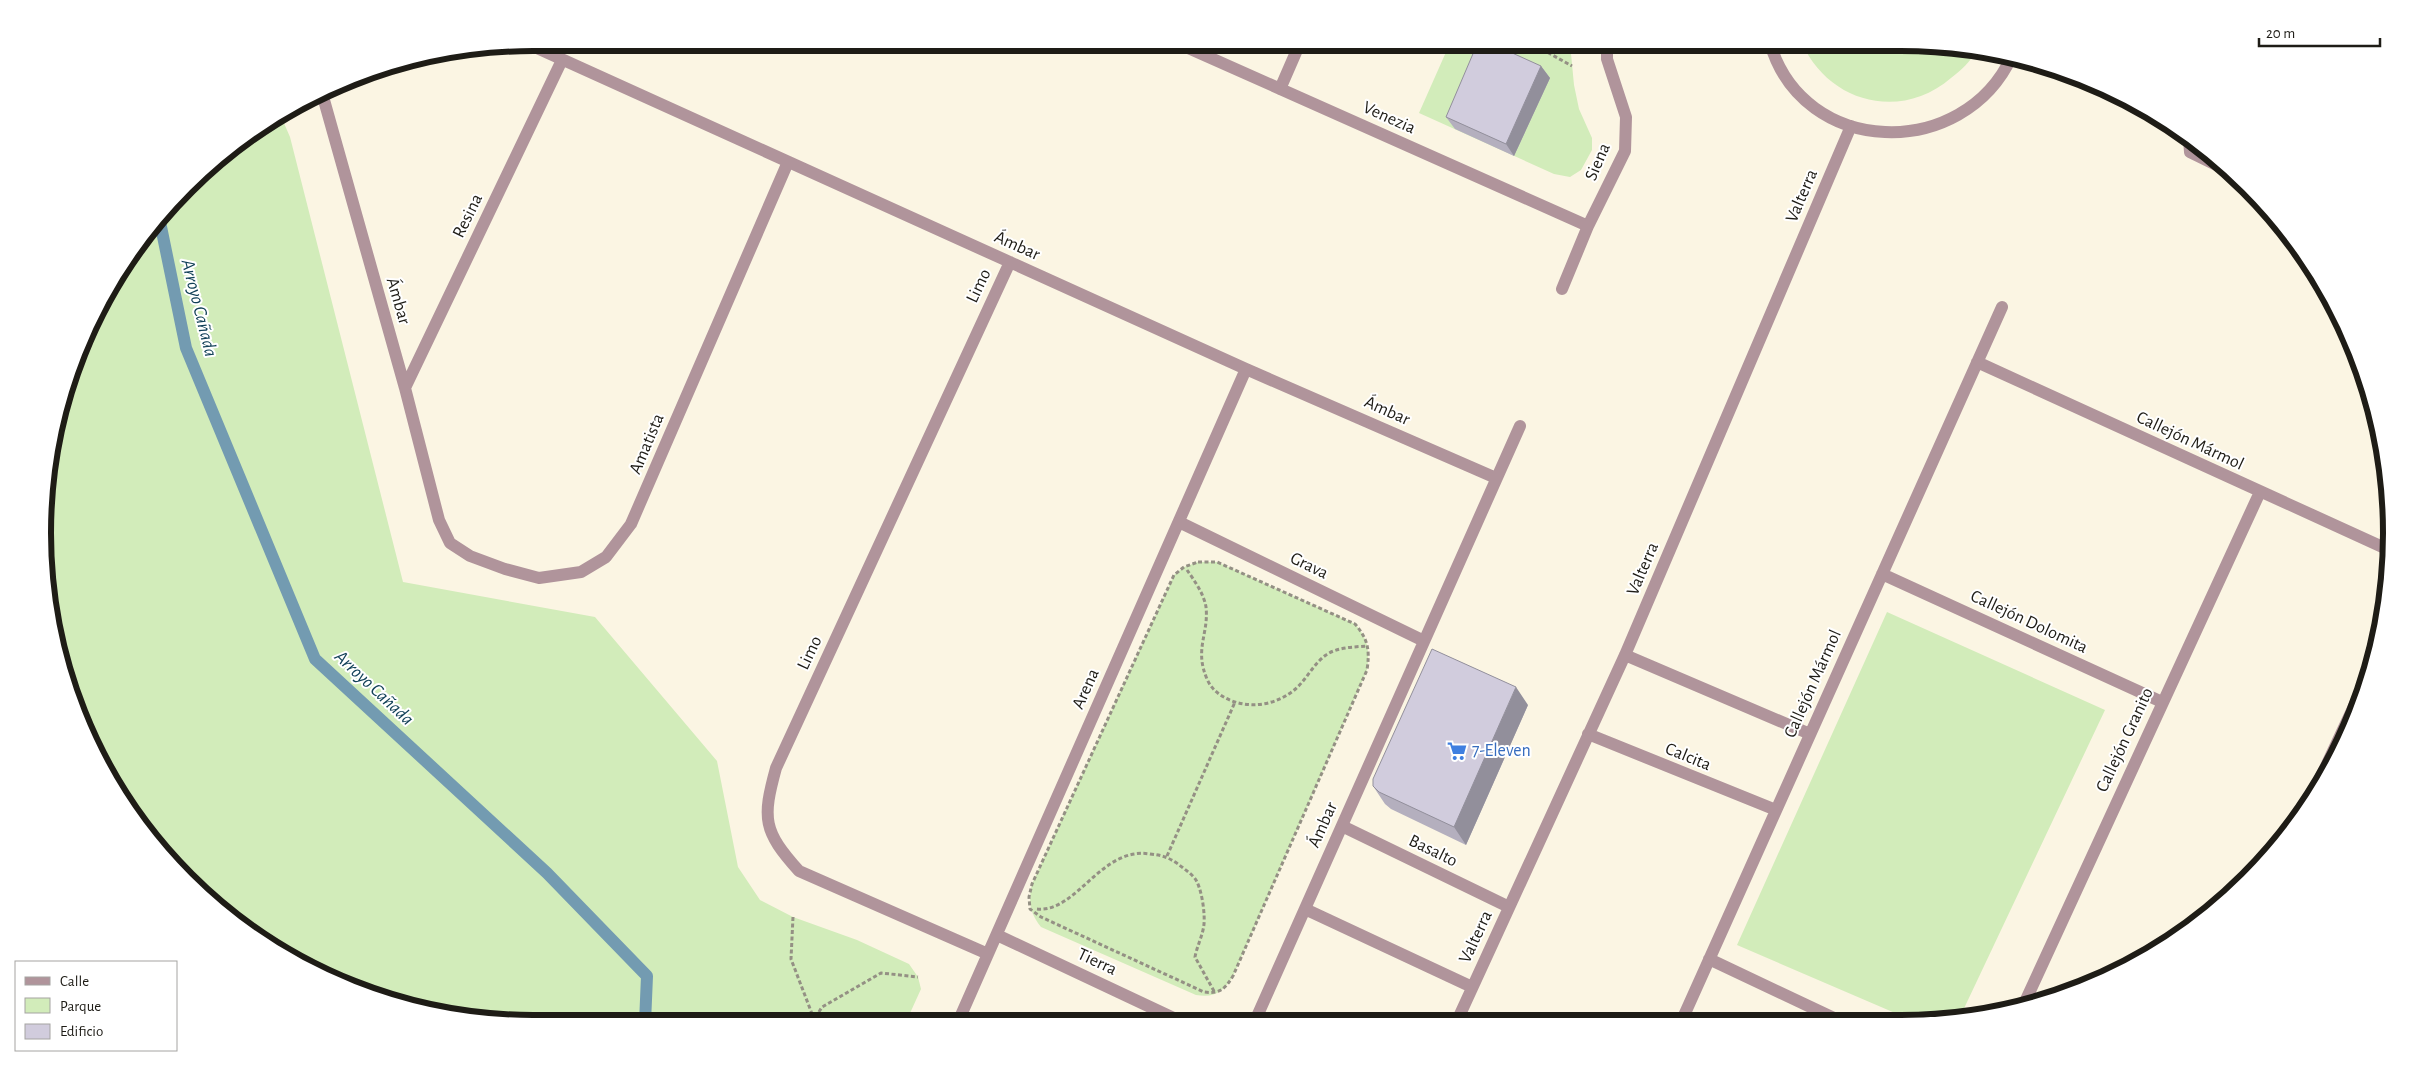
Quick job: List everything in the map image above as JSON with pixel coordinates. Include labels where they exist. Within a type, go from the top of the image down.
[{"type":"street","name":"Ámbar","points":[[543,51],[1246,369],[1496,478]]},
{"type":"street","name":"Venezia","points":[[1197,51],[1588,226]]},
{"type":"street","points":[[1280,89],[1296,51]]},
{"type":"street","name":"Siena","points":[[1562,289],[1588,226],[1625,151],[1626,117],[1607,59],[1607,51]]},
{"type":"street","points":[[1774,51],[1782,70],[1796,89],[1824,113],[1851,126],[1873,132],[1895,134],[1918,131],[1960,115],[1979,101],[1994,85],[2007,64]]},
{"type":"street","name":"Resina","points":[[405,388],[562,60]]},
{"type":"street","name":"Ámbar","points":[[324,99],[405,388],[439,520]]},
{"type":"street","name":"Valterra","points":[[1460,1015],[1625,655],[1851,126]]},
{"type":"street","points":[[2190,148],[2190,152],[2203,159]]},
{"type":"street","name":"Amatista","points":[[439,520],[450,543],[470,556],[505,569],[539,578],[581,572],[606,557],[631,524],[788,162]]},
{"type":"street","name":"Limo","points":[[988,954],[799,871],[784,854],[766,819],[768,797],[776,768],[1010,262]]},
{"type":"street","name":"Callejón Mármol","points":[[1684,1015],[2002,307]]},
{"type":"street","name":"Callejón Mármol","points":[[1977,362],[2383,547]]},
{"type":"street","name":"Arena","points":[[961,1015],[1246,369]]},
{"type":"street","name":"Ámbar","points":[[1258,1015],[1520,426]]},
{"type":"street","name":"Callejón Granito","points":[[2027,998],[2260,492]]},
{"type":"street","name":"Grava","points":[[1179,522],[1424,641]]},
{"type":"street","name":"Callejón Dolomita","points":[[1882,574],[2162,702]]},
{"type":"street","points":[[1625,655],[1810,734]]},
{"type":"street","name":"Calcita","points":[[1588,734],[1776,810]]},
{"type":"street","name":"Basalto","points":[[1342,826],[1509,907]]},
{"type":"street","points":[[1305,909],[1472,987]]},
{"type":"street","name":"Tierra","points":[[997,934],[1167,1015]]},
{"type":"street","points":[[1709,960],[1827,1015]]},
{"type":"path","points":[[1546,51],[1572,66]]},
{"type":"path","points":[[1198,562],[1217,562],[1355,624],[1365,636],[1368,646],[1370,652],[1364,679],[1233,976],[1224,990],[1215,993],[1204,992],[1041,917],[1030,909],[1029,898],[1032,884],[1174,575],[1184,567],[1198,562]]},
{"type":"path","points":[[1184,567],[1201,592],[1206,607],[1200,648],[1201,662],[1207,681],[1215,691],[1226,699],[1247,706],[1271,703],[1293,691],[1328,653],[1368,646]]},
{"type":"path","points":[[1167,856],[1235,702]]},
{"type":"path","points":[[1030,909],[1047,910],[1061,903],[1103,868],[1128,854],[1142,852],[1167,856],[1187,871],[1197,882],[1204,925],[1195,957],[1215,993]]},
{"type":"path","points":[[792,917],[791,959],[811,1015]]},
{"type":"path","points":[[817,1015],[822,1006],[881,973],[918,977]]},
{"type":"green space","points":[[1446,51],[1571,51],[1574,85],[1579,109],[1592,138],[1592,150],[1581,170],[1570,177],[1554,174],[1419,113]]},
{"type":"green space","points":[[1807,51],[1933,52],[1973,57],[1962,69],[1931,92],[1910,99],[1888,102],[1867,99],[1847,92],[1829,80],[1814,63]]},
{"type":"green space","points":[[283,121],[290,137],[403,582],[595,617],[717,761],[738,867],[760,900],[793,917],[857,940],[909,964],[918,977],[921,989],[909,1015],[533,1015],[470,1011],[408,998],[378,989],[320,965],[265,934],[240,915],[192,874],[171,851],[132,801],[116,774],[101,746],[77,688],[68,658],[55,596],[52,565],[52,501],[55,470],[68,408],[77,378],[101,320],[132,265],[151,240],[192,192],[215,171],[265,132]]},
{"type":"green space","points":[[1198,562],[1217,562],[1355,624],[1363,635],[1367,645],[1368,656],[1367,670],[1233,976],[1222,990],[1208,996],[1196,995],[1041,927],[1034,917],[1030,902],[1032,884],[1174,575],[1184,567]]},
{"type":"green space","points":[[1887,612],[2105,710],[1963,1011],[1900,1015],[1737,945]]},
{"type":"building","points":[[1474,51],[1508,51],[1541,66],[1506,144],[1446,117]]},
{"type":"building","name":"7-Eleven","points":[[1432,649],[1516,687],[1454,827],[1379,792],[1373,786],[1373,779]]},
{"type":"waterway","name":"Arroyo Cañada","points":[[161,227],[186,348],[315,659],[547,873],[647,976],[645,1015]]},
{"type":"place","name":"7-Eleven","points":[[1457,751]]}]
